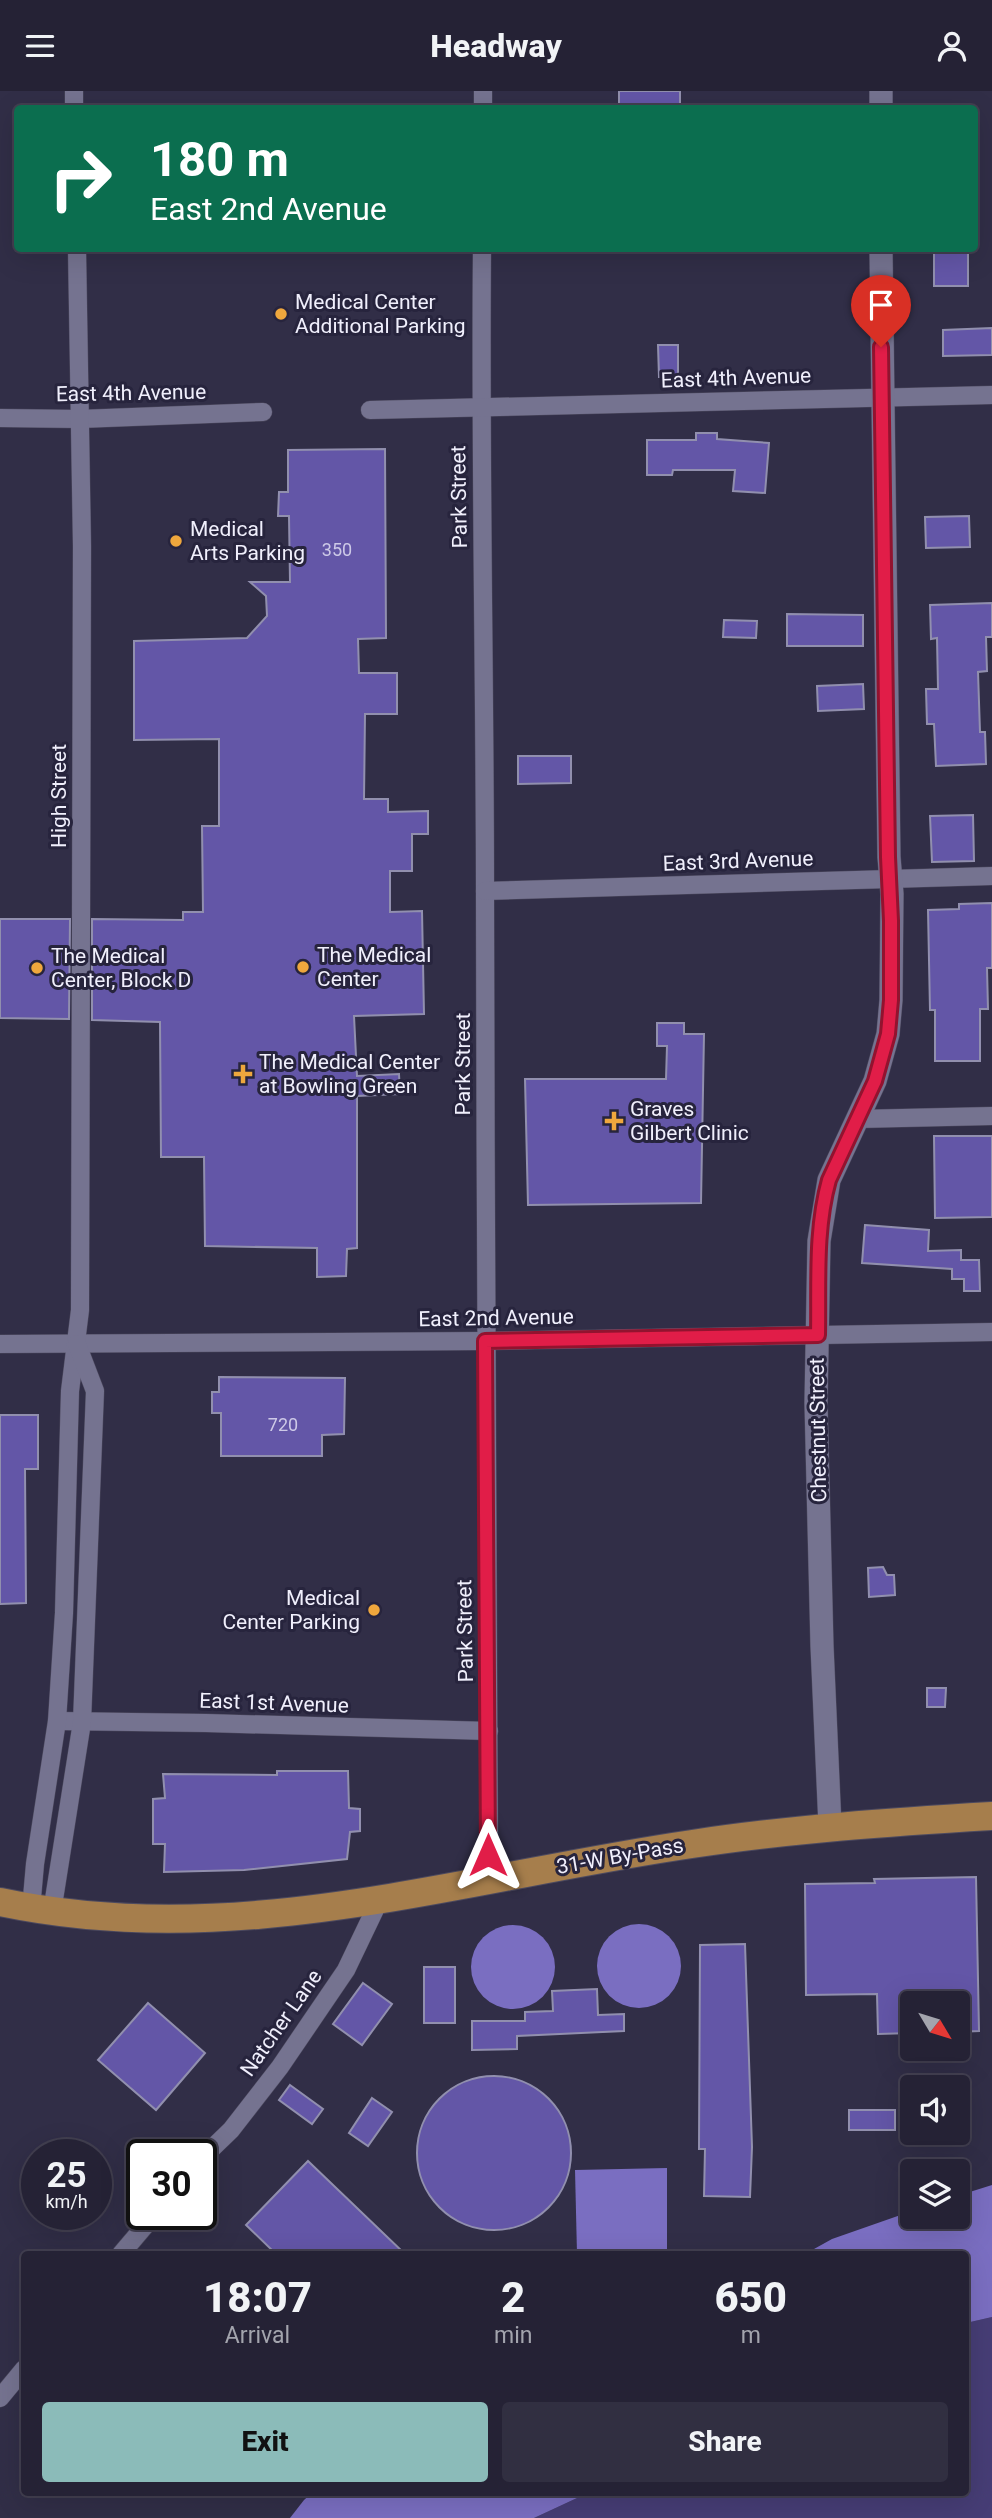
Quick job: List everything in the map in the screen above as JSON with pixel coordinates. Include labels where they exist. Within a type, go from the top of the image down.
[{"type":"main road","name":"31-W By-Pass","points":[[0,1902],[41,1910],[127,1919],[194,1920],[270,1915],[380,1899],[691,1844],[830,1826],[992,1816]]},
{"type":"street","name":"High Street","points":[[41,1910],[35,1864],[57,1721],[64,1613],[70,1391],[80,1310],[82,546],[76,252]]},
{"type":"street","name":"Park Street","points":[[482,252],[489,1880]]},
{"type":"street","name":"Chestnut Street","points":[[830,1826],[821,1641],[816,1402],[819,1241],[829,1180],[878,1073],[888,1034],[891,1000],[881,252]]},
{"type":"street","name":"East 4th Avenue","points":[[370,410],[992,395]]},
{"type":"street","name":"East 4th Avenue","points":[[0,418],[79,419],[263,412]]},
{"type":"street","name":"East 3rd Avenue","points":[[485,891],[992,876]]},
{"type":"street","points":[[857,1119],[992,1116]]},
{"type":"street","name":"East 2nd Avenue","points":[[0,1344],[485,1341],[992,1332]]},
{"type":"street","points":[[41,1910],[82,1722],[95,1391],[77,1344]]},
{"type":"street","name":"East 1st Avenue","points":[[57,1721],[489,1731]]},
{"type":"street","name":"Natcher Lane","points":[[217,2144],[231,2130],[280,2067],[345,1970],[380,1899]]},
{"type":"street","points":[[124,2251],[141,2230]]},
{"type":"street","points":[[0,2398],[21,2373]]},
{"type":"shaded area","points":[[639,1924],[655,1927],[669,1936],[678,1950],[681,1966],[678,1982],[669,1996],[655,2005],[639,2008],[623,2005],[609,1996],[600,1982],[597,1966],[600,1950],[609,1936],[623,1927]]},
{"type":"shaded area","points":[[513,1925],[529,1928],[543,1937],[552,1951],[555,1967],[552,1983],[543,1997],[529,2006],[513,2009],[497,2006],[483,1997],[474,1983],[471,1967],[474,1951],[483,1937],[497,1928]]},
{"type":"shaded area","points":[[667,2168],[667,2251],[577,2251],[575,2170]]},
{"type":"shaded area","points":[[992,2185],[992,2317],[969,2322],[969,2251],[810,2251],[832,2239],[900,2215],[900,2229],[970,2229],[970,2192]]},
{"type":"shaded area","points":[[992,2317],[992,2518],[534,2518],[581,2496],[969,2496],[969,2322]]},
{"type":"shaded area","points":[[308,2496],[581,2496],[534,2518],[290,2518]]},
{"type":"building","points":[[619,91],[680,91],[680,105],[619,105]]},
{"type":"building","points":[[934,252],[968,252],[968,286],[934,286]]},
{"type":"building","points":[[992,328],[992,355],[943,356],[943,330]]},
{"type":"building","points":[[658,345],[678,345],[678,377],[659,377]]},
{"type":"building","points":[[696,433],[717,433],[717,439],[769,443],[765,493],[733,491],[735,470],[673,470],[672,475],[647,475],[647,440],[696,440]]},
{"type":"building","name":"The Medical Center","points":[[385,449],[386,638],[358,639],[359,673],[397,673],[397,714],[365,714],[364,799],[388,799],[388,812],[428,811],[428,834],[412,834],[412,871],[390,871],[390,912],[422,911],[424,1014],[354,1016],[357,1076],[399,1074],[400,1094],[357,1096],[357,1248],[347,1249],[346,1276],[317,1277],[317,1248],[205,1246],[204,1157],[161,1157],[160,1022],[92,1020],[92,919],[183,920],[183,912],[203,912],[202,826],[219,826],[219,739],[134,740],[134,641],[247,638],[267,616],[266,596],[250,582],[290,582],[289,516],[278,516],[279,492],[288,492],[288,450]]},
{"type":"building","points":[[969,516],[970,547],[926,548],[925,517]]},
{"type":"building","points":[[992,603],[992,637],[986,637],[987,671],[978,672],[980,732],[985,732],[986,764],[936,766],[934,724],[927,724],[926,689],[938,689],[937,638],[931,639],[930,605]]},
{"type":"building","points":[[787,614],[863,615],[863,646],[787,646]]},
{"type":"building","points":[[724,620],[757,621],[756,638],[723,637]]},
{"type":"building","points":[[863,684],[864,709],[818,711],[817,686]]},
{"type":"building","points":[[518,756],[571,756],[571,783],[518,784]]},
{"type":"building","points":[[973,815],[974,861],[932,862],[930,816]]},
{"type":"building","points":[[992,903],[992,968],[987,968],[988,1009],[980,1009],[980,1061],[935,1061],[935,1010],[930,1010],[928,910],[959,909],[959,904]]},
{"type":"building","points":[[0,919],[70,919],[69,1019],[0,1018]]},
{"type":"building","name":"Graves Gilbert Clinic","points":[[657,1023],[684,1023],[684,1034],[704,1034],[701,1203],[528,1205],[525,1079],[666,1079],[667,1046],[657,1046]]},
{"type":"building","points":[[934,1136],[992,1136],[992,1217],[935,1218]]},
{"type":"building","points":[[865,1225],[929,1230],[928,1251],[961,1250],[961,1260],[979,1260],[980,1291],[964,1291],[964,1279],[952,1279],[952,1269],[862,1263]]},
{"type":"building","points":[[219,1377],[345,1378],[344,1434],[322,1435],[322,1456],[221,1456],[221,1413],[212,1413],[212,1392],[219,1392]]},
{"type":"building","points":[[0,1415],[38,1415],[38,1469],[25,1469],[26,1603],[0,1604]]},
{"type":"building","points":[[883,1567],[887,1575],[894,1575],[895,1595],[869,1597],[868,1568]]},
{"type":"building","points":[[927,1688],[946,1688],[945,1707],[927,1707]]},
{"type":"building","points":[[277,1771],[348,1771],[349,1808],[360,1809],[360,1831],[350,1832],[347,1859],[244,1870],[164,1872],[165,1844],[153,1844],[153,1799],[165,1798],[163,1774],[277,1775]]},
{"type":"building","points":[[976,1877],[979,2031],[970,2031],[970,1991],[900,1991],[900,2033],[878,2034],[877,1994],[806,1995],[805,1884],[875,1883],[874,1879]]},
{"type":"building","points":[[745,1944],[752,2147],[750,2197],[704,2196],[705,2149],[699,2149],[700,1945]]},
{"type":"building","points":[[424,1967],[455,1967],[455,2023],[424,2023]]},
{"type":"building","points":[[363,1983],[392,2004],[362,2045],[333,2024]]},
{"type":"building","points":[[597,1989],[598,2015],[624,2014],[624,2031],[517,2036],[517,2049],[472,2050],[472,2021],[525,2021],[525,2012],[553,2011],[552,1991]]},
{"type":"building","points":[[148,2003],[205,2053],[156,2110],[98,2060]]},
{"type":"building","points":[[494,2076],[523,2082],[548,2099],[565,2124],[571,2153],[565,2182],[548,2207],[523,2224],[494,2230],[465,2224],[440,2207],[423,2182],[417,2153],[423,2124],[440,2099],[465,2082]]},
{"type":"building","points":[[290,2085],[323,2109],[312,2124],[279,2100]]},
{"type":"building","points":[[372,2098],[392,2112],[368,2146],[349,2133]]},
{"type":"building","points":[[849,2110],[895,2110],[895,2130],[849,2130]]},
{"type":"building","points":[[308,2161],[402,2251],[273,2251],[246,2225]]},
{"type":"place","name":"Medical Center Additional Parking","points":[[281,314]]},
{"type":"place","name":"Medical Arts Parking","points":[[176,541]]},
{"type":"place","name":"The Medical Center","points":[[303,967]]},
{"type":"place","name":"The Medical Center, Block D","points":[[37,968]]},
{"type":"place","name":"The Medical Center at Bowling Green","points":[[243,1074]]},
{"type":"place","name":"Graves Gilbert Clinic","points":[[614,1121]]},
{"type":"place","name":"Medical Center Parking","points":[[374,1610]]},
{"type":"route","points":[[488,1855],[485,1341],[818,1335],[819,1241],[825,1195],[829,1180],[881,1066],[888,1034],[891,1000],[881,347]]}]
